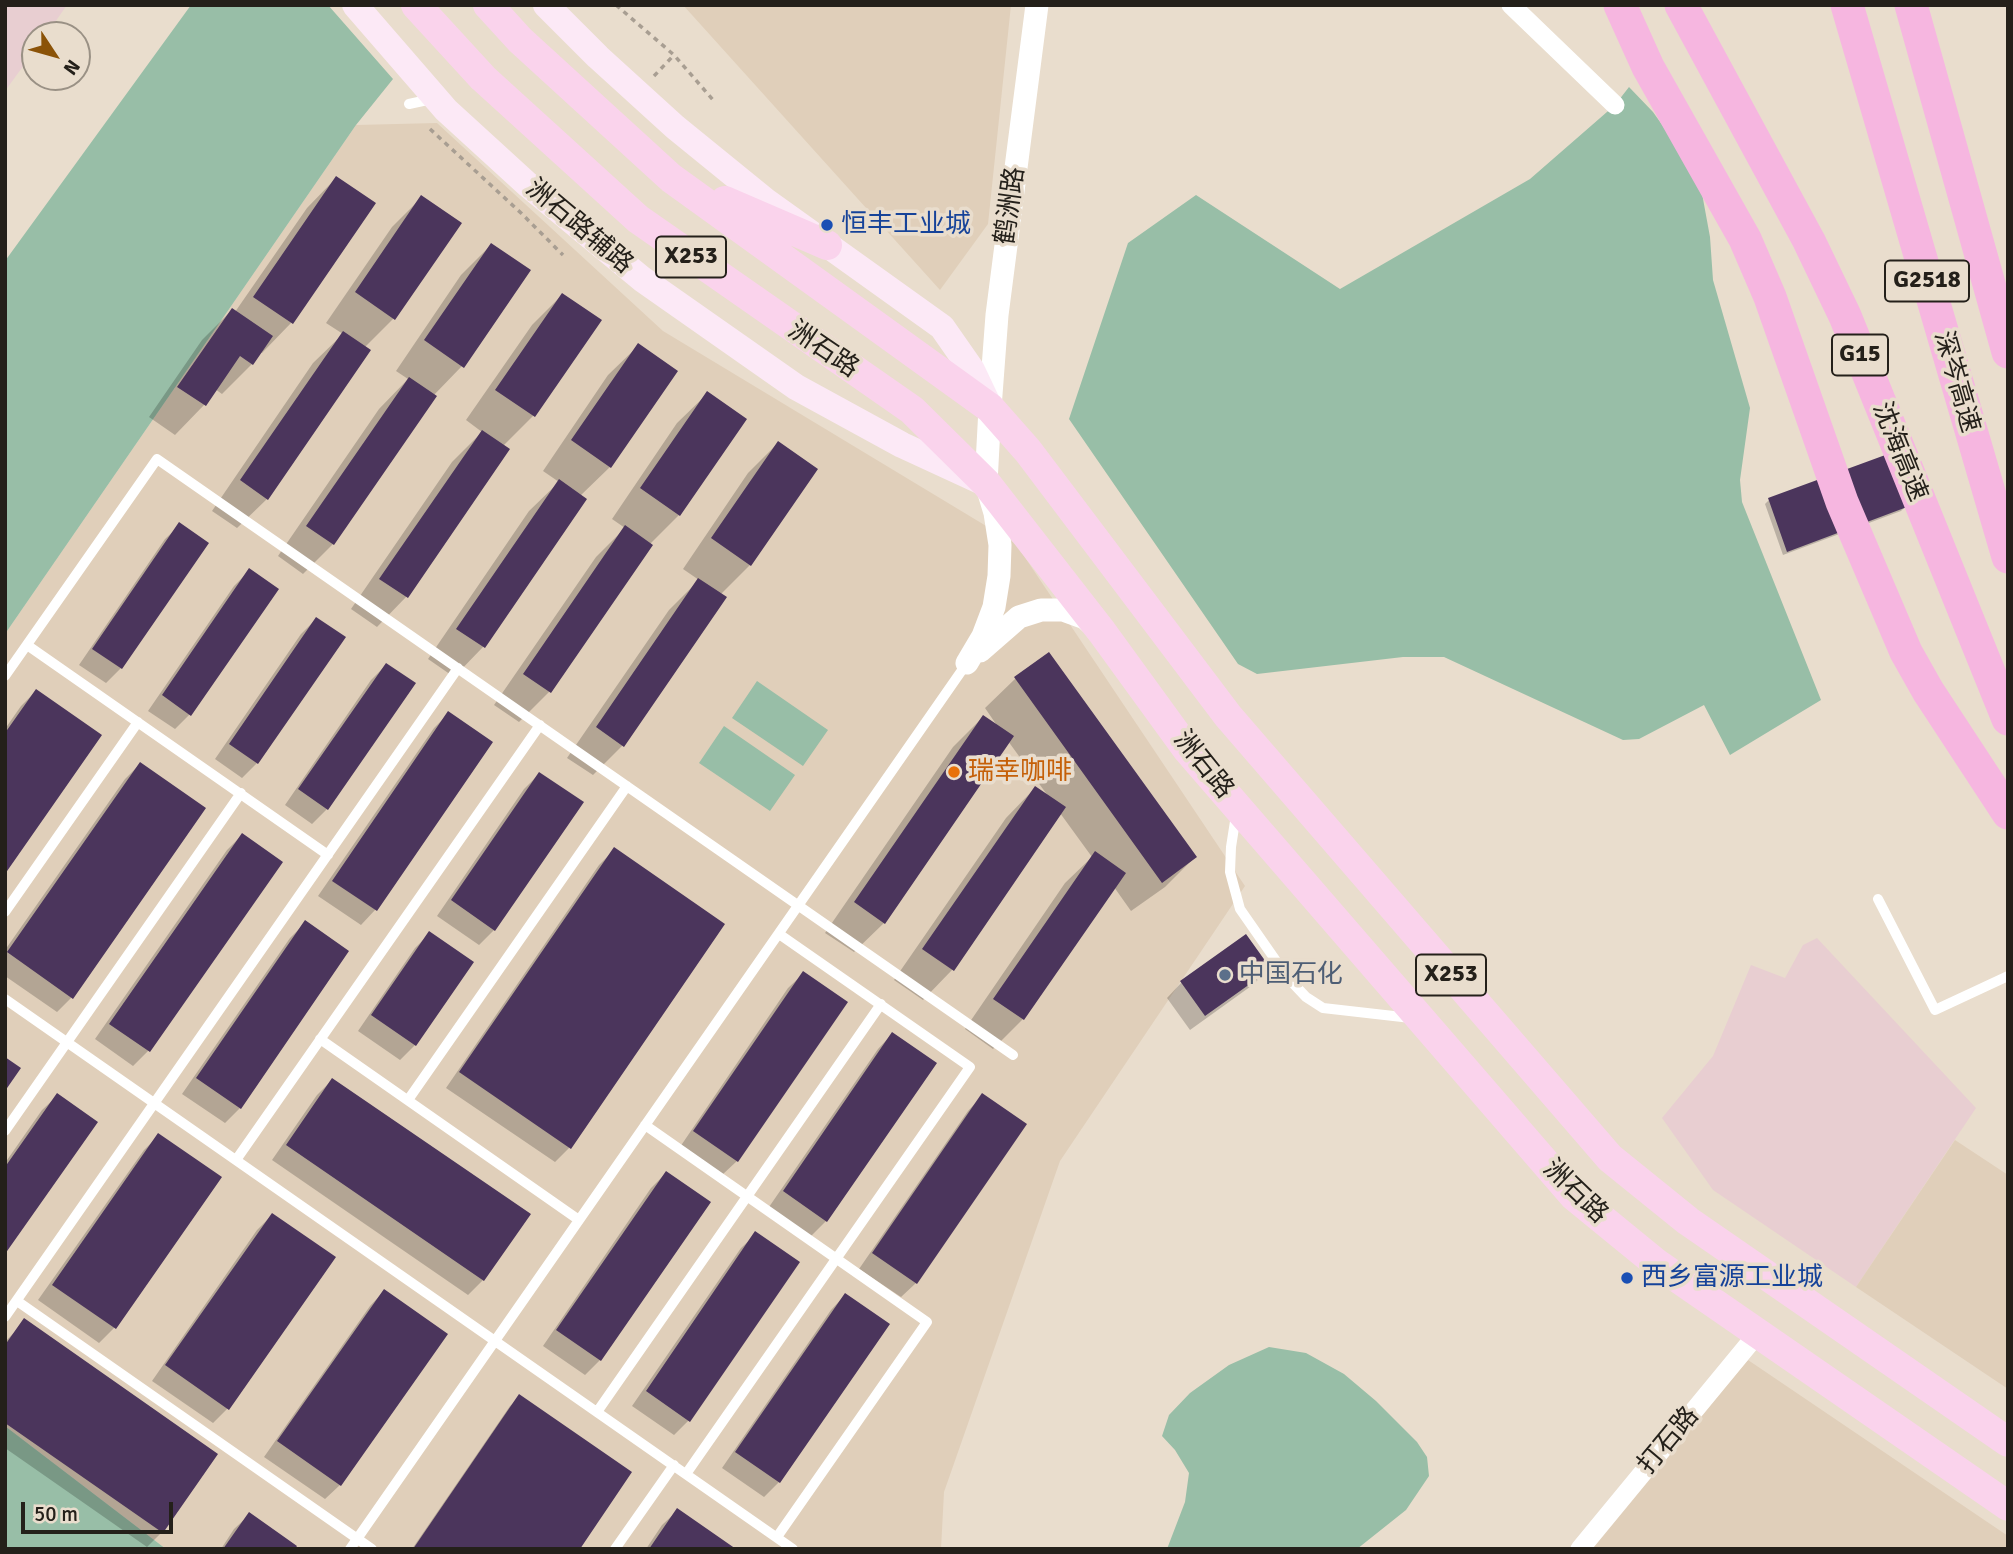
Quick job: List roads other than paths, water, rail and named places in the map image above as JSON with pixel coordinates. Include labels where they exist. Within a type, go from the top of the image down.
[{"type":"highway","points":[[1620,5],[1648,67],[1745,239],[1770,297],[1842,502],[1906,652],[2008,813]]},
{"type":"highway","name":"沈海高速","points":[[1681,5],[1809,241],[1845,316],[2008,719]]},
{"type":"highway","name":"深岑高速","points":[[1847,5],[2008,557]]},
{"type":"highway","points":[[1911,5],[2008,352]]},
{"type":"highway","points":[[1921,5],[2008,315]]},
{"type":"main road","name":"洲石路辅路","points":[[355,5],[436,99],[527,184],[642,279],[796,387],[902,445],[986,484]]},
{"type":"main road","name":"洲石路","points":[[416,5],[483,78],[638,219],[912,410],[986,484],[1102,632],[1187,749],[1574,1196],[1656,1263],[2008,1506]]},
{"type":"main road","name":"洲石路","points":[[488,5],[520,40],[671,178],[990,408],[1028,451],[1228,716],[1610,1158],[1688,1221],[2008,1442]]},
{"type":"main road","points":[[546,5],[675,127],[766,201],[942,327],[972,370],[990,408]]},
{"type":"main road","points":[[671,178],[827,245]]},
{"type":"street","name":"鹤洲路","points":[[967,663],[983,636],[994,607],[999,576],[1000,544],[986,484],[990,408],[997,315],[1037,5]]},
{"type":"street","points":[[1511,5],[1615,105]]},
{"type":"street","points":[[967,663],[1019,617],[1041,610],[1063,610],[1085,618],[1102,632]]},
{"type":"street","name":"打石路","points":[[1580,1549],[1758,1334]]},
{"type":"lane","points":[[410,104],[436,99]]},
{"type":"lane","points":[[5,677],[158,459],[1013,1055]]},
{"type":"lane","points":[[27,645],[328,855]]},
{"type":"lane","points":[[350,1549],[967,663]]},
{"type":"lane","points":[[5,1317],[458,668]]},
{"type":"lane","points":[[5,912],[138,722]]},
{"type":"lane","points":[[236,1160],[540,725]]},
{"type":"lane","points":[[408,1100],[627,786]]},
{"type":"lane","points":[[5,1131],[241,793]]},
{"type":"lane","points":[[1238,808],[1231,847],[1230,872],[1240,909],[1288,978],[1306,997],[1324,1008],[1402,1016],[1422,1022]]},
{"type":"lane","points":[[1878,899],[1935,1010],[2008,976]]},
{"type":"lane","points":[[686,1474],[970,1067],[779,933]]},
{"type":"lane","points":[[5,999],[793,1549]]},
{"type":"lane","points":[[597,1412],[881,1004]]},
{"type":"lane","points":[[320,1040],[579,1220]]},
{"type":"lane","points":[[645,1125],[928,1322],[777,1537]]},
{"type":"lane","points":[[17,1301],[372,1549]]},
{"type":"lane","points":[[615,1549],[674,1465]]},
{"type":"place","name":"恒丰工业城","points":[[827,225]]},
{"type":"place","name":"瑞幸咖啡","points":[[954,772]]},
{"type":"place","name":"中国石化","points":[[1225,975]]},
{"type":"place","name":"西乡富源工业城","points":[[1627,1278]]}]
